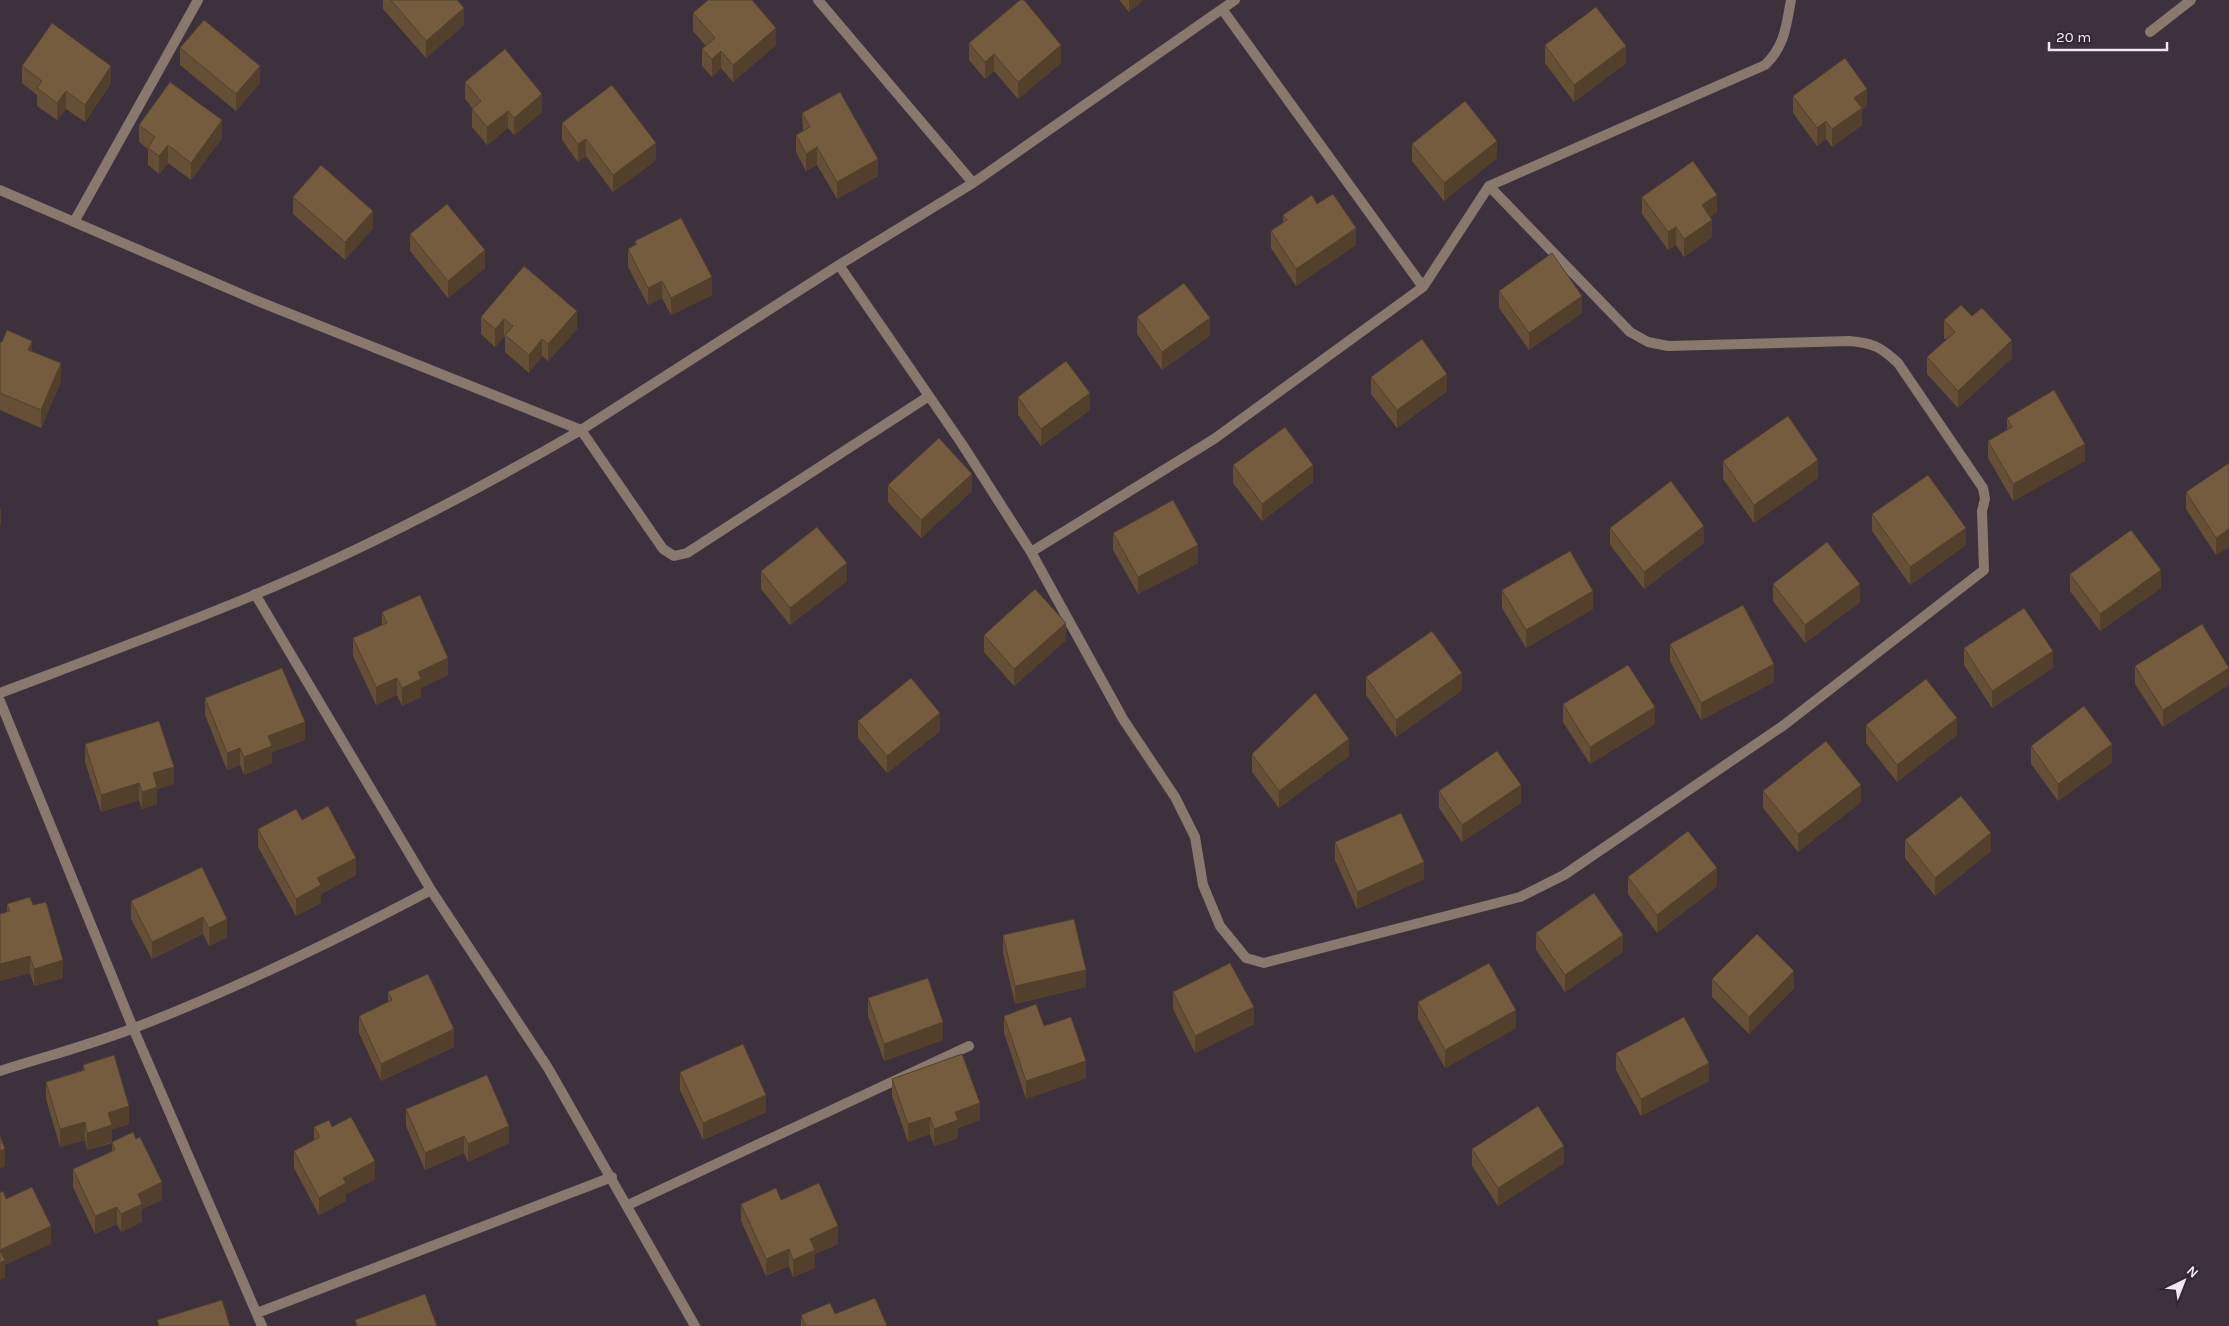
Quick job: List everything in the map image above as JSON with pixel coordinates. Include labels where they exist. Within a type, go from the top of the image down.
[{"type":"street","points":[[74,222],[198,0]]},
{"type":"street","points":[[818,0],[973,183]]},
{"type":"street","points":[[0,693],[255,594],[360,547],[515,469],[581,430],[839,264],[973,183],[1235,0]]},
{"type":"street","points":[[1031,552],[1214,439],[1424,287],[1489,186],[1765,65],[1776,55],[1783,39],[1791,0]]},
{"type":"street","points":[[2150,32],[2191,0]]},
{"type":"street","points":[[1222,9],[1424,287]]},
{"type":"street","points":[[839,264],[929,396],[1031,552],[1124,719],[1175,797],[1195,837],[1203,885],[1220,926],[1246,958],[1264,963],[1520,896],[1541,887],[1620,838],[1784,726],[1984,570],[1982,511],[1985,499],[1983,488],[1898,363],[1883,349],[1866,342],[1849,341],[1668,346],[1648,342],[1630,332],[1489,186]]},
{"type":"street","points":[[0,190],[255,300],[581,430],[662,549],[674,556],[687,553],[929,396]]},
{"type":"street","points":[[255,594],[431,890],[548,1068],[696,1326]]},
{"type":"street","points":[[0,701],[133,1028],[262,1326]]},
{"type":"street","points":[[0,1071],[133,1028],[231,988],[344,936],[431,890]]},
{"type":"street","points":[[628,1205],[969,1046]]},
{"type":"street","points":[[257,1313],[612,1177]]},
{"type":"building","points":[[391,0],[457,0],[464,8],[426,41]]},
{"type":"building","points":[[708,0],[752,0],[776,28],[733,65],[721,51],[712,59],[702,49],[715,38],[693,13]]},
{"type":"building","points":[[1020,0],[1024,0],[1061,45],[1018,82],[994,54],[985,62],[969,43]]},
{"type":"building","points":[[1596,7],[1626,46],[1574,85],[1545,45]]},
{"type":"building","points":[[204,20],[260,66],[236,94],[180,48]]},
{"type":"building","points":[[52,23],[111,66],[85,105],[66,91],[57,103],[37,88],[42,81],[22,66]]},
{"type":"building","points":[[505,49],[542,94],[514,118],[508,111],[487,127],[472,109],[481,101],[465,82]]},
{"type":"building","points":[[1845,58],[1867,89],[1854,98],[1862,108],[1832,129],[1826,121],[1817,128],[1793,96]]},
{"type":"building","points":[[170,82],[222,120],[191,163],[168,145],[159,156],[148,148],[155,137],[139,125]]},
{"type":"building","points":[[612,85],[656,143],[613,175],[586,139],[578,144],[562,123]]},
{"type":"building","points":[[840,92],[878,159],[837,182],[817,147],[806,154],[796,135],[810,127],[802,113]]},
{"type":"building","points":[[1465,101],[1497,141],[1444,183],[1412,144]]},
{"type":"building","points":[[1693,161],[1717,195],[1702,205],[1712,220],[1684,239],[1676,227],[1668,232],[1642,197]]},
{"type":"building","points":[[321,165],[373,211],[345,242],[293,197]]},
{"type":"building","points":[[1333,194],[1356,228],[1296,269],[1271,231],[1287,220],[1283,215],[1312,195],[1317,204]]},
{"type":"building","points":[[447,204],[485,250],[448,281],[410,234]]},
{"type":"building","points":[[681,218],[712,277],[671,298],[662,281],[648,288],[628,249],[637,244],[635,241]]},
{"type":"building","points":[[1552,253],[1582,296],[1529,333],[1499,291]]},
{"type":"building","points":[[524,266],[577,311],[548,344],[542,339],[529,355],[505,335],[513,326],[504,319],[495,329],[481,317]]},
{"type":"building","points":[[1184,283],[1210,318],[1162,352],[1137,317]]},
{"type":"building","points":[[1961,305],[1972,316],[1982,308],[2012,340],[1958,391],[1927,357],[1955,332],[1944,320]]},
{"type":"building","points":[[7,330],[32,341],[28,350],[61,363],[41,410],[0,393],[0,342],[2,342]]},
{"type":"building","points":[[1422,339],[1447,374],[1397,410],[1371,377]]},
{"type":"building","points":[[1066,361],[1090,393],[1041,429],[1018,397]]},
{"type":"building","points":[[2054,390],[2085,444],[2013,484],[1988,441],[2012,427],[2007,418]]},
{"type":"building","points":[[1788,416],[1818,460],[1754,505],[1723,461]]},
{"type":"building","points":[[1285,427],[1313,465],[1262,504],[1233,465]]},
{"type":"building","points":[[939,438],[972,474],[921,520],[888,485]]},
{"type":"building","points":[[2229,463],[2229,529],[2216,538],[2186,492]]},
{"type":"building","points":[[1928,475],[1966,528],[1910,567],[1872,514]]},
{"type":"building","points":[[1671,481],[1704,526],[1644,572],[1610,528]]},
{"type":"building","points":[[1173,500],[1198,545],[1138,577],[1113,533]]},
{"type":"building","points":[[817,527],[847,563],[790,608],[761,571]]},
{"type":"building","points":[[2131,530],[2161,570],[2100,614],[2070,574]]},
{"type":"building","points":[[1827,542],[1860,584],[1805,625],[1773,584]]},
{"type":"building","points":[[1570,551],[1593,591],[1526,630],[1502,590]]},
{"type":"building","points":[[1035,589],[1066,623],[1014,669],[984,635]]},
{"type":"building","points":[[420,595],[448,658],[418,672],[421,679],[402,688],[397,678],[376,687],[353,638],[387,623],[382,612]]},
{"type":"building","points":[[1743,605],[1774,664],[1701,703],[1670,644]]},
{"type":"building","points":[[2024,608],[2053,651],[1992,691],[1964,648]]},
{"type":"building","points":[[2202,624],[2229,668],[2163,710],[2135,666]]},
{"type":"building","points":[[1432,631],[1462,673],[1396,720],[1366,677]]},
{"type":"building","points":[[1628,665],[1655,707],[1590,747],[1563,704]]},
{"type":"building","points":[[282,668],[305,722],[268,736],[272,746],[244,757],[240,748],[227,753],[205,698]]},
{"type":"building","points":[[911,678],[940,713],[887,756],[858,721]]},
{"type":"building","points":[[1926,679],[1957,718],[1897,765],[1866,725]]},
{"type":"building","points":[[1315,693],[1349,739],[1279,791],[1252,754]]},
{"type":"building","points":[[2084,706],[2112,744],[2058,784],[2031,746]]},
{"type":"building","points":[[159,721],[174,767],[153,773],[157,787],[142,792],[139,783],[101,795],[85,744]]},
{"type":"building","points":[[1826,741],[1861,785],[1798,834],[1763,791]]},
{"type":"building","points":[[1497,751],[1521,785],[1462,825],[1439,791]]},
{"type":"building","points":[[1961,796],[1991,833],[1935,878],[1905,840]]},
{"type":"building","points":[[328,806],[356,858],[317,878],[321,885],[296,899],[258,829],[296,809],[302,820]]},
{"type":"building","points":[[1401,813],[1424,862],[1357,892],[1335,842]]},
{"type":"building","points":[[1688,831],[1717,868],[1657,915],[1628,877]]},
{"type":"building","points":[[202,867],[227,919],[209,928],[203,917],[152,942],[131,901]]},
{"type":"building","points":[[1594,893],[1623,935],[1565,975],[1536,933]]},
{"type":"building","points":[[30,897],[33,905],[46,902],[63,960],[34,969],[30,956],[0,964],[0,914],[10,911],[7,904]]},
{"type":"building","points":[[1074,919],[1086,970],[1015,986],[1003,935]]},
{"type":"building","points":[[1757,934],[1794,971],[1749,1017],[1712,979]]},
{"type":"building","points":[[1230,963],[1254,1007],[1195,1036],[1173,992]]},
{"type":"building","points":[[1489,963],[1516,1010],[1445,1050],[1418,1002]]},
{"type":"building","points":[[428,974],[454,1029],[381,1064],[359,1016],[392,1000],[388,992]]},
{"type":"building","points":[[928,978],[943,1022],[884,1044],[868,998]]},
{"type":"building","points":[[1036,1004],[1044,1026],[1071,1017],[1086,1061],[1026,1081],[1004,1016]]},
{"type":"building","points":[[1684,1017],[1709,1063],[1641,1099],[1616,1053]]},
{"type":"building","points":[[743,1044],[766,1095],[703,1123],[680,1072]]},
{"type":"building","points":[[962,1054],[980,1103],[955,1112],[958,1120],[934,1129],[930,1117],[908,1124],[892,1079]]},
{"type":"building","points":[[114,1055],[129,1106],[108,1113],[112,1125],[87,1133],[85,1122],[60,1129],[46,1082],[85,1070],[83,1065]]},
{"type":"building","points":[[487,1075],[509,1126],[468,1144],[464,1136],[425,1153],[406,1109]]},
{"type":"building","points":[[1538,1106],[1564,1146],[1498,1188],[1472,1149]]},
{"type":"building","points":[[351,1117],[375,1161],[343,1178],[346,1183],[319,1198],[294,1151],[320,1137],[314,1127],[329,1120],[332,1127]]},
{"type":"building","points":[[133,1132],[136,1139],[140,1137],[162,1182],[138,1194],[142,1204],[121,1214],[117,1207],[95,1216],[73,1169],[115,1150],[112,1142]]},
{"type":"building","points":[[0,1136],[5,1149],[0,1151]]},
{"type":"building","points":[[819,1183],[838,1226],[810,1239],[815,1250],[793,1260],[789,1249],[766,1259],[741,1204],[776,1188],[781,1200]]},
{"type":"building","points":[[32,1187],[51,1226],[0,1250],[0,1193],[3,1191],[6,1199]]},
{"type":"building","points":[[0,1250],[5,1260],[0,1263]]},
{"type":"building","points":[[425,1294],[437,1326],[357,1326],[355,1320]]},
{"type":"building","points":[[875,1298],[887,1326],[806,1326],[801,1315],[830,1303],[835,1314]]},
{"type":"building","points":[[222,1300],[230,1326],[159,1326],[157,1320]]}]
